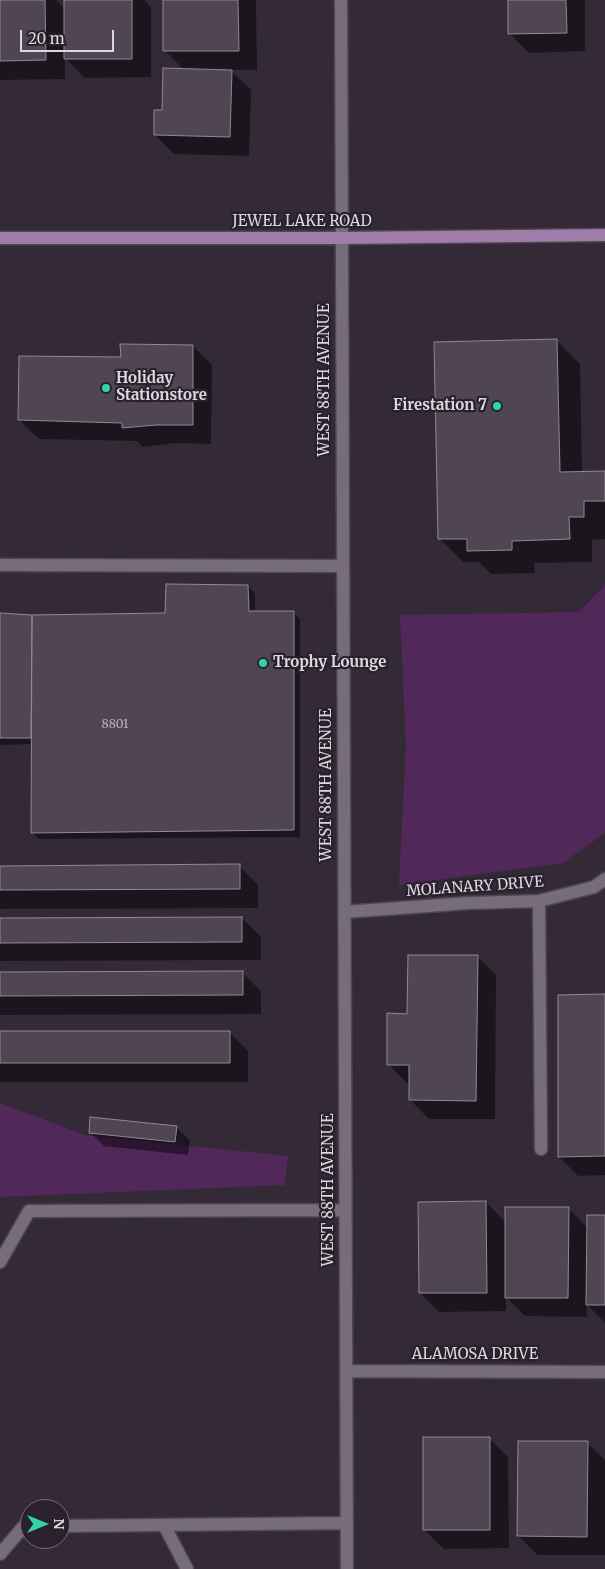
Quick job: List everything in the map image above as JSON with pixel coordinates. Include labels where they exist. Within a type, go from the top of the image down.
[{"type":"main road","name":"JEWEL LAKE ROAD","points":[[0,238],[341,238],[605,235]]},
{"type":"street","name":"WEST 88TH AVENUE","points":[[341,0],[347,1569]]},
{"type":"street","points":[[0,565],[342,566]]},
{"type":"street","name":"MOLANARY DRIVE","points":[[344,912],[469,903],[539,901],[594,887],[605,880]]},
{"type":"street","points":[[539,901],[541,1149]]},
{"type":"street","points":[[0,1262],[29,1211],[345,1210]]},
{"type":"street","name":"ALAMOSA DRIVE","points":[[346,1371],[605,1372]]},
{"type":"street","points":[[70,1526],[347,1523]]},
{"type":"street","points":[[164,1525],[187,1569]]},
{"type":"street","points":[[0,1554],[20,1531]]},
{"type":"shaded area","points":[[605,585],[605,833],[563,863],[399,885],[406,746],[400,615],[579,612]]},
{"type":"shaded area","points":[[0,1103],[85,1135],[288,1156],[285,1185],[0,1197]]},
{"type":"building","points":[[0,0],[45,0],[46,60],[0,61]]},
{"type":"building","points":[[64,0],[132,0],[132,59],[64,59]]},
{"type":"building","points":[[163,0],[238,0],[239,51],[163,51]]},
{"type":"building","points":[[508,0],[566,0],[567,33],[508,34]]},
{"type":"building","points":[[163,68],[232,70],[230,137],[154,135],[154,110],[162,110]]},
{"type":"building","name":"Firestation 7","points":[[557,339],[560,472],[605,471],[605,501],[584,501],[584,517],[569,517],[570,539],[512,541],[512,550],[467,551],[467,539],[438,539],[434,342]]},
{"type":"building","name":"Holiday Stationstore","points":[[120,344],[193,345],[193,425],[156,425],[122,428],[122,423],[18,420],[19,356],[121,357]]},
{"type":"building","points":[[166,584],[248,585],[249,611],[294,611],[294,830],[31,833],[32,615],[165,613]]},
{"type":"building","points":[[0,613],[32,615],[31,738],[0,738]]},
{"type":"building","points":[[240,864],[240,889],[0,890],[0,866]]},
{"type":"building","points":[[242,917],[242,942],[0,943],[0,918]]},
{"type":"building","points":[[408,955],[478,955],[476,1101],[409,1100],[409,1065],[387,1065],[387,1013],[407,1014]]},
{"type":"building","points":[[243,971],[243,995],[0,996],[0,972]]},
{"type":"building","points":[[605,994],[605,1156],[558,1157],[558,995]]},
{"type":"building","points":[[0,1031],[230,1031],[230,1063],[0,1063]]},
{"type":"building","points":[[90,1117],[177,1126],[175,1142],[89,1133]]},
{"type":"building","points":[[486,1201],[487,1293],[419,1293],[418,1202]]},
{"type":"building","points":[[505,1207],[569,1207],[568,1298],[505,1298]]},
{"type":"building","points":[[587,1215],[605,1215],[605,1305],[586,1305]]},
{"type":"building","points":[[423,1437],[490,1437],[490,1530],[423,1530]]},
{"type":"building","points":[[518,1441],[588,1441],[587,1537],[517,1536]]},
{"type":"place","name":"Holiday Stationstore","points":[[106,388]]},
{"type":"place","name":"Firestation 7","points":[[497,406]]},
{"type":"place","name":"Trophy Lounge","points":[[263,663]]}]
